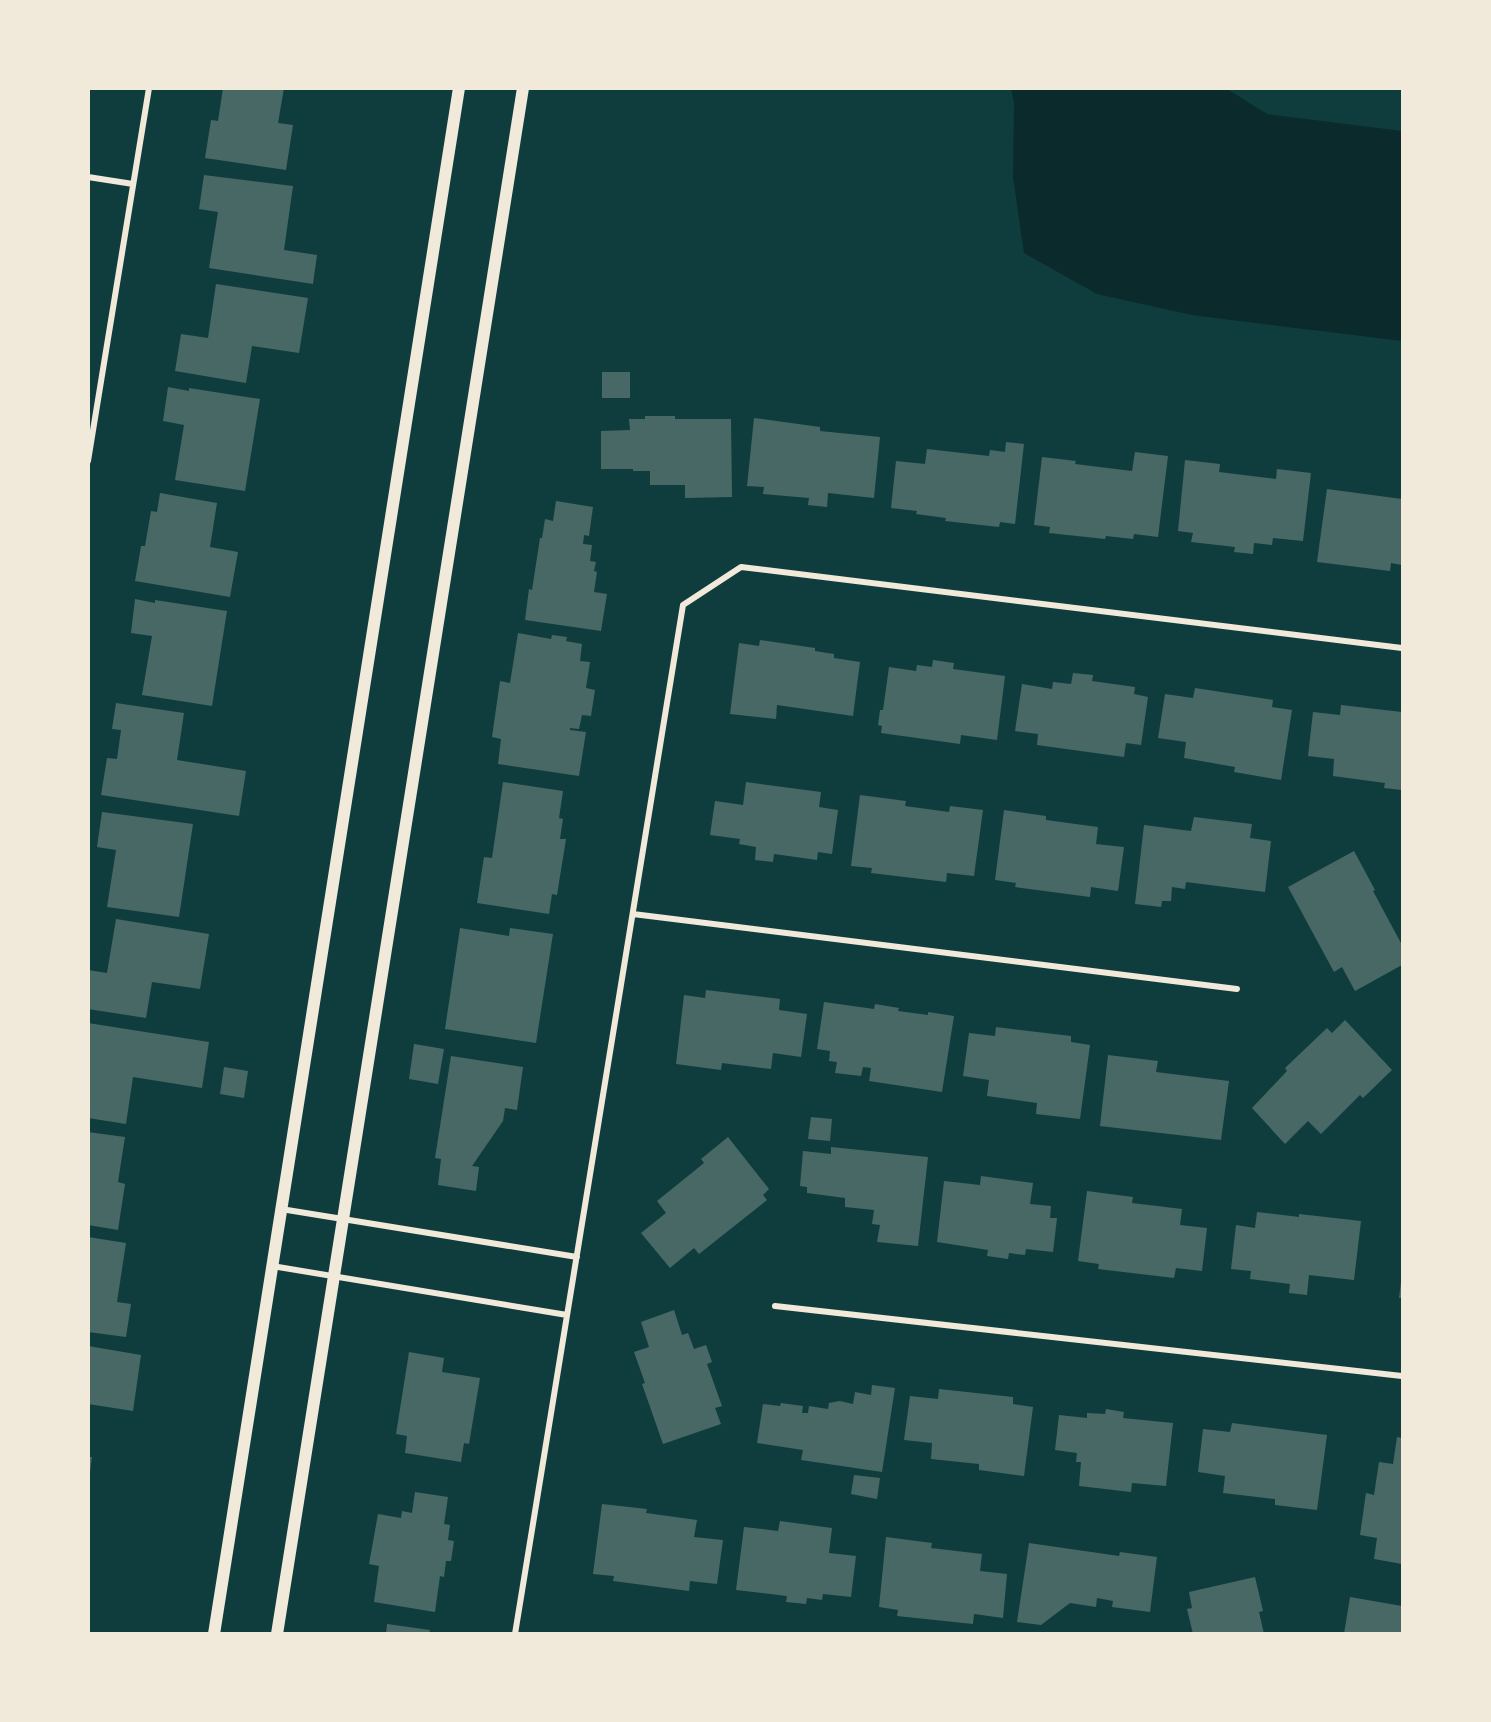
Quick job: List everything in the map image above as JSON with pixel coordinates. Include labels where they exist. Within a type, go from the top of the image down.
[{"type":"main road","points":[[214,1634],[459,88]]},
{"type":"main road","points":[[277,1634],[524,88]]},
{"type":"street","points":[[88,461],[149,88]]},
{"type":"street","points":[[88,177],[133,184]]},
{"type":"street","points":[[515,1634],[683,605],[741,567],[1402,648]]},
{"type":"street","points":[[633,914],[1237,989]]},
{"type":"street","points":[[281,1209],[577,1257]]},
{"type":"street","points":[[272,1266],[567,1315]]},
{"type":"street","points":[[775,1306],[1402,1376]]},
{"type":"water","points":[[1011,89],[1227,89],[1267,114],[1402,131],[1402,341],[1192,315],[1097,294],[1024,253],[1013,177],[1014,102]]},
{"type":"building","points":[[223,88],[284,88],[278,123],[293,125],[286,170],[205,158],[211,120],[218,121]]},
{"type":"building","points":[[204,175],[293,186],[284,250],[317,255],[313,284],[209,268],[218,212],[199,209]]},
{"type":"building","points":[[216,284],[308,298],[299,353],[252,346],[246,383],[175,371],[181,334],[208,338]]},
{"type":"building","points":[[602,372],[630,372],[630,398],[602,398]]},
{"type":"building","points":[[168,387],[260,399],[245,491],[175,480],[184,425],[163,421]]},
{"type":"building","points":[[645,416],[675,416],[675,419],[731,419],[732,497],[685,498],[685,485],[650,485],[650,471],[601,469],[601,431],[630,430],[629,419],[645,419]]},
{"type":"building","points":[[754,418],[820,427],[820,431],[880,437],[874,498],[828,493],[827,507],[808,505],[809,498],[763,494],[764,487],[747,486]]},
{"type":"building","points":[[1006,442],[1024,444],[1015,524],[1000,522],[999,527],[945,521],[946,518],[916,514],[917,511],[891,508],[896,461],[925,464],[927,449],[989,456],[990,450],[1005,452]]},
{"type":"building","points":[[1135,452],[1168,456],[1158,537],[1134,534],[1133,539],[1106,536],[1105,539],[1049,533],[1050,527],[1034,525],[1042,457],[1076,461],[1075,464],[1132,471]]},
{"type":"building","points":[[1185,460],[1220,464],[1219,472],[1276,479],[1277,469],[1311,473],[1303,541],[1273,538],[1272,545],[1254,543],[1253,554],[1234,552],[1235,547],[1191,542],[1193,533],[1178,531]]},
{"type":"building","points":[[1327,489],[1402,499],[1402,565],[1391,563],[1390,571],[1317,562]]},
{"type":"building","points":[[160,493],[217,503],[210,547],[238,552],[230,597],[135,581],[141,546],[145,546],[151,511],[157,512]]},
{"type":"building","points":[[556,501],[593,507],[589,536],[584,535],[583,544],[592,545],[590,561],[596,562],[594,592],[607,594],[601,631],[525,620],[540,538],[542,538],[545,519],[553,521]]},
{"type":"building","points":[[135,599],[227,611],[212,706],[142,695],[152,636],[131,633]]},
{"type":"building","points":[[518,633],[551,639],[552,635],[567,637],[566,641],[582,644],[580,661],[590,662],[586,688],[595,690],[591,716],[582,715],[579,729],[570,728],[570,730],[586,732],[579,776],[498,764],[501,739],[492,737],[500,681],[510,683]]},
{"type":"building","points":[[760,640],[815,648],[815,651],[834,654],[834,658],[860,662],[853,716],[777,705],[776,719],[730,714],[739,643],[759,646]]},
{"type":"building","points":[[933,660],[954,663],[953,669],[1005,676],[997,740],[961,735],[960,744],[881,733],[882,726],[878,725],[880,710],[883,710],[889,667],[916,671],[917,665],[932,667]]},
{"type":"building","points":[[1073,673],[1093,675],[1092,681],[1135,687],[1134,694],[1148,697],[1141,745],[1126,743],[1124,757],[1037,745],[1038,734],[1015,731],[1022,684],[1052,689],[1053,682],[1071,684]]},
{"type":"building","points":[[1195,688],[1273,700],[1272,707],[1292,710],[1281,780],[1234,772],[1235,767],[1184,758],[1186,742],[1158,738],[1165,694],[1193,698]]},
{"type":"building","points":[[116,703],[184,713],[177,760],[246,771],[239,816],[101,795],[107,758],[117,759],[121,730],[112,729]]},
{"type":"building","points":[[1341,705],[1402,712],[1402,790],[1384,788],[1385,783],[1333,776],[1334,759],[1308,756],[1313,712],[1340,715]]},
{"type":"building","points":[[503,782],[563,791],[559,818],[563,819],[560,839],[566,839],[557,895],[552,894],[549,914],[477,903],[484,857],[492,858]]},
{"type":"building","points":[[746,782],[821,792],[819,807],[838,810],[832,854],[818,852],[817,860],[774,854],[773,862],[755,860],[756,847],[739,844],[740,839],[710,835],[715,801],[743,805]]},
{"type":"building","points":[[860,795],[906,801],[905,806],[949,812],[950,806],[983,810],[974,876],[947,873],[946,882],[871,873],[872,868],[851,866]]},
{"type":"building","points":[[1004,810],[1046,816],[1046,820],[1098,827],[1096,844],[1124,847],[1118,891],[1091,887],[1090,897],[1015,887],[1016,883],[995,880]]},
{"type":"building","points":[[102,812],[193,824],[179,917],[107,907],[116,850],[97,847]]},
{"type":"building","points":[[1194,817],[1252,824],[1250,838],[1271,841],[1265,892],[1186,882],[1185,889],[1172,887],[1171,901],[1162,901],[1161,907],[1135,904],[1144,825],[1191,831]]},
{"type":"building","points":[[1354,851],[1402,945],[1402,965],[1355,991],[1342,967],[1334,972],[1288,887]]},
{"type":"building","points":[[116,919],[209,934],[200,989],[152,982],[146,1018],[88,1009],[88,970],[107,973]]},
{"type":"building","points":[[460,928],[509,936],[510,928],[553,934],[536,1043],[445,1029]]},
{"type":"building","points":[[706,990],[780,999],[779,1010],[807,1014],[801,1057],[773,1053],[771,1069],[722,1063],[721,1070],[676,1064],[684,995],[705,998]]},
{"type":"building","points":[[824,1002],[874,1009],[875,1004],[899,1008],[898,1011],[954,1016],[942,1092],[869,1081],[871,1068],[863,1067],[861,1076],[835,1073],[837,1062],[829,1061],[830,1051],[817,1049]]},
{"type":"building","points":[[1345,1020],[1392,1070],[1363,1098],[1360,1095],[1321,1134],[1308,1121],[1285,1144],[1252,1108],[1287,1071],[1285,1068],[1327,1028],[1332,1033]]},
{"type":"building","points":[[88,1023],[209,1042],[202,1088],[133,1077],[126,1124],[88,1118]]},
{"type":"building","points":[[996,1027],[1071,1036],[1071,1042],[1090,1045],[1080,1119],[1036,1114],[1037,1103],[987,1096],[989,1080],[963,1076],[969,1033],[995,1036]]},
{"type":"building","points":[[414,1044],[444,1049],[438,1084],[409,1079]]},
{"type":"building","points":[[1108,1055],[1158,1061],[1156,1072],[1229,1081],[1221,1140],[1100,1126]]},
{"type":"building","points":[[451,1056],[523,1067],[517,1110],[505,1108],[503,1121],[472,1166],[479,1167],[476,1191],[438,1185],[441,1159],[435,1158]]},
{"type":"building","points":[[224,1067],[248,1071],[244,1098],[220,1094]]},
{"type":"building","points":[[811,1117],[832,1119],[830,1141],[808,1139]]},
{"type":"building","points":[[88,1132],[125,1137],[118,1182],[125,1184],[118,1230],[88,1225]]},
{"type":"building","points":[[728,1137],[769,1189],[763,1195],[767,1200],[699,1254],[694,1248],[670,1268],[641,1233],[666,1213],[657,1201],[704,1163],[701,1159]]},
{"type":"building","points":[[831,1147],[928,1157],[918,1246],[877,1242],[880,1225],[872,1224],[874,1210],[845,1207],[845,1198],[807,1193],[807,1187],[800,1186],[803,1151],[831,1154]]},
{"type":"building","points":[[981,1176],[1033,1183],[1030,1204],[1051,1206],[1050,1218],[1057,1218],[1053,1252],[1026,1249],[1025,1255],[1009,1253],[1008,1259],[987,1256],[988,1250],[937,1242],[944,1181],[980,1185]]},
{"type":"building","points":[[1087,1191],[1133,1197],[1132,1203],[1182,1209],[1180,1225],[1207,1228],[1202,1271],[1176,1268],[1174,1278],[1098,1269],[1099,1264],[1078,1261]]},
{"type":"building","points":[[1257,1212],[1361,1221],[1354,1280],[1309,1275],[1307,1295],[1289,1293],[1290,1284],[1250,1279],[1251,1271],[1231,1269],[1236,1225],[1255,1228]]},
{"type":"building","points":[[88,1237],[126,1243],[117,1302],[131,1304],[126,1337],[88,1332]]},
{"type":"building","points":[[1401,1282],[1402,1298],[1399,1298]]},
{"type":"building","points":[[674,1310],[682,1335],[688,1333],[694,1349],[706,1345],[712,1362],[707,1364],[722,1406],[715,1408],[721,1424],[663,1444],[642,1384],[645,1383],[634,1352],[649,1347],[641,1322]]},
{"type":"building","points":[[88,1346],[141,1355],[133,1411],[88,1404]]},
{"type":"building","points":[[409,1352],[444,1358],[442,1372],[480,1378],[469,1444],[464,1443],[461,1462],[405,1453],[407,1436],[396,1434]]},
{"type":"building","points":[[872,1385],[895,1388],[882,1472],[801,1460],[803,1450],[757,1443],[763,1404],[780,1406],[781,1403],[803,1406],[802,1413],[808,1413],[809,1406],[828,1409],[829,1403],[840,1401],[853,1404],[855,1392],[871,1395]]},
{"type":"building","points":[[939,1389],[1013,1397],[1013,1404],[1033,1407],[1024,1476],[979,1470],[979,1464],[931,1459],[932,1443],[904,1440],[910,1396],[938,1399]]},
{"type":"building","points":[[1106,1409],[1124,1412],[1123,1418],[1173,1423],[1166,1486],[1132,1483],[1131,1492],[1079,1486],[1081,1462],[1076,1462],[1077,1453],[1055,1450],[1059,1415],[1087,1418],[1087,1413],[1105,1414]]},
{"type":"building","points":[[1232,1423],[1327,1435],[1317,1510],[1275,1505],[1275,1499],[1223,1493],[1225,1476],[1198,1472],[1203,1429],[1230,1432]]},
{"type":"building","points":[[1397,1437],[1402,1438],[1402,1564],[1374,1559],[1377,1538],[1360,1535],[1366,1493],[1374,1495],[1379,1462],[1393,1464]]},
{"type":"building","points":[[88,1457],[92,1457],[90,1472],[88,1471]]},
{"type":"building","points":[[854,1475],[880,1478],[877,1499],[851,1494]]},
{"type":"building","points":[[415,1492],[448,1497],[444,1524],[450,1525],[448,1540],[454,1541],[451,1561],[446,1561],[444,1577],[440,1576],[435,1612],[374,1602],[379,1566],[369,1564],[378,1514],[401,1518],[402,1511],[412,1513]]},
{"type":"building","points":[[602,1504],[647,1509],[646,1513],[697,1520],[694,1537],[723,1540],[717,1584],[690,1581],[689,1591],[613,1581],[614,1576],[593,1574]]},
{"type":"building","points":[[780,1521],[832,1528],[829,1553],[856,1556],[851,1597],[823,1594],[822,1600],[807,1598],[806,1604],[786,1602],[787,1596],[736,1590],[744,1527],[778,1531]]},
{"type":"building","points":[[886,1537],[932,1543],[931,1548],[982,1554],[980,1571],[1007,1574],[1003,1618],[974,1614],[973,1624],[897,1616],[898,1610],[879,1607]]},
{"type":"building","points":[[1029,1543],[1119,1556],[1120,1552],[1157,1557],[1150,1612],[1112,1607],[1113,1601],[1097,1598],[1096,1607],[1070,1603],[1041,1625],[1017,1622]]},
{"type":"building","points":[[1255,1577],[1263,1611],[1259,1612],[1264,1634],[1193,1634],[1187,1609],[1192,1608],[1189,1592]]},
{"type":"building","points":[[1350,1597],[1402,1606],[1402,1634],[1344,1634]]},
{"type":"building","points":[[387,1624],[430,1630],[429,1634],[386,1634]]}]
